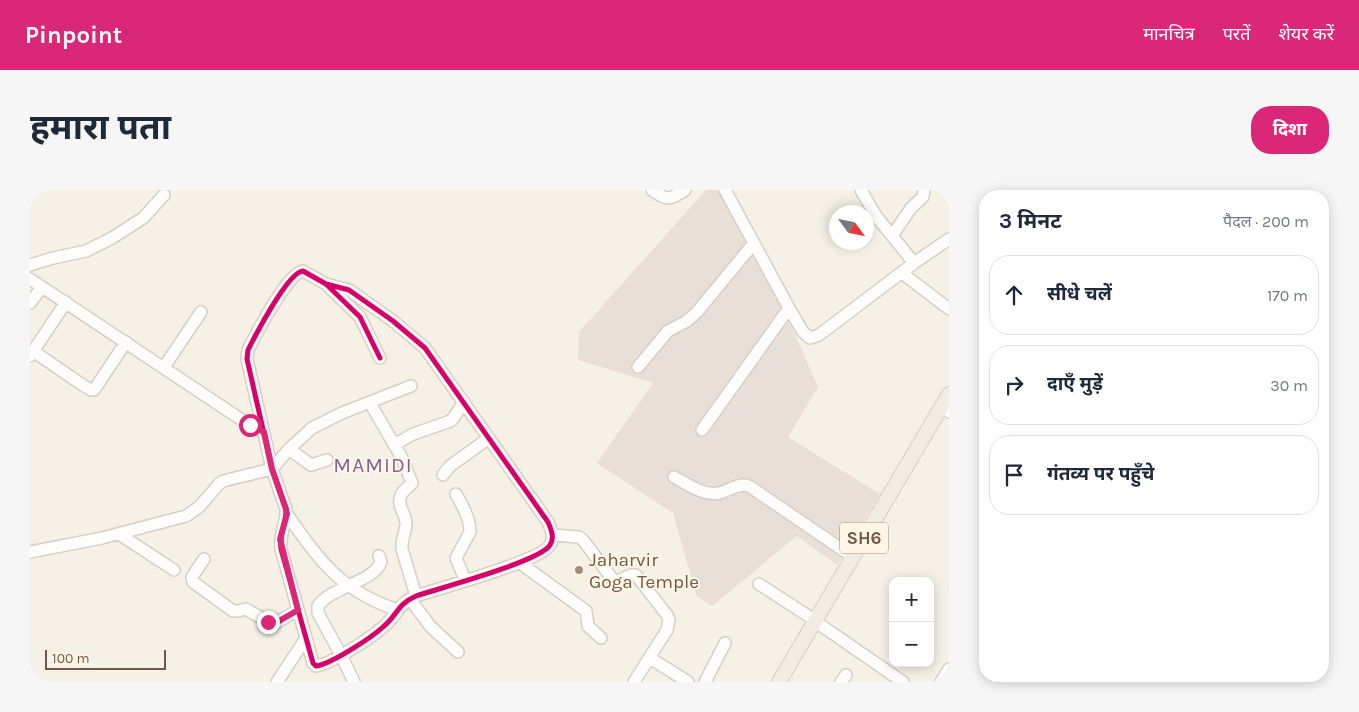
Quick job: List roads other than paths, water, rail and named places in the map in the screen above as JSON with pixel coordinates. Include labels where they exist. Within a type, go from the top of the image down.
[{"type":"main road","name":"SH6","points":[[787,682],[853,557],[949,394]]},
{"type":"main road","name":"SH6","points":[[780,682],[819,623],[949,411]]},
{"type":"street","points":[[652,190],[668,199],[685,190]]},
{"type":"street","points":[[724,190],[789,308],[806,336],[810,338],[814,337],[949,239]]},
{"type":"street","points":[[861,190],[876,216],[914,263]]},
{"type":"street","points":[[892,236],[911,208],[923,197],[924,190]]},
{"type":"street","points":[[30,266],[53,258],[86,251],[112,238],[143,218],[164,195]]},
{"type":"street","points":[[638,367],[668,331],[687,321],[698,312],[754,243]]},
{"type":"street","points":[[380,358],[360,317],[326,284],[306,272],[299,271],[276,299],[248,350],[247,359],[272,469],[284,500],[287,514],[308,546],[336,576],[364,596],[398,610]]},
{"type":"street","points":[[902,273],[949,309]]},
{"type":"street","points":[[30,279],[242,420],[264,432]]},
{"type":"street","points":[[287,514],[280,539],[314,665],[320,666],[341,655],[383,627],[404,602],[520,563],[547,549],[552,540],[548,522],[425,348],[414,337],[349,290],[326,284]]},
{"type":"street","points":[[30,304],[42,287]]},
{"type":"street","points":[[66,302],[32,354],[84,386],[94,390],[126,342]]},
{"type":"street","points":[[702,430],[789,308]]},
{"type":"street","points":[[164,367],[201,312]]},
{"type":"street","points":[[30,552],[72,545],[186,516],[193,512],[223,481],[272,469],[289,449],[312,428],[336,416],[411,386]]},
{"type":"street","points":[[394,445],[414,434],[448,422],[464,402]]},
{"type":"street","points":[[370,403],[394,445],[412,483],[403,492],[400,508],[406,518],[402,549],[413,598],[430,626],[458,652]]},
{"type":"street","points":[[443,475],[450,466],[489,438]]},
{"type":"street","points":[[289,449],[311,465],[327,460]]},
{"type":"street","points":[[674,477],[692,487],[713,493],[724,492],[741,485],[749,486],[853,557]]},
{"type":"street","points":[[456,494],[470,528],[470,532],[456,558],[465,580]]},
{"type":"street","points":[[119,534],[174,570]]},
{"type":"street","points":[[552,535],[579,537],[614,581],[619,581],[633,574],[639,577],[669,620],[667,630],[634,682]]},
{"type":"street","points":[[354,682],[318,613],[318,606],[325,598],[349,587],[378,567],[381,562],[379,556]]},
{"type":"street","points":[[204,559],[192,577],[193,582],[233,611],[238,612],[246,609],[274,624],[298,610]]},
{"type":"street","points":[[520,563],[586,611],[588,626],[601,638]]},
{"type":"street","points":[[758,584],[819,623],[904,682]]},
{"type":"street","points":[[277,682],[306,638]]},
{"type":"street","points":[[704,682],[725,643]]},
{"type":"street","points":[[650,658],[688,682]]},
{"type":"street","points":[[941,682],[949,669]]},
{"type":"place","name":"Jaharvir Goga Temple","points":[[579,570]]},
{"type":"district","name":"MAMIDI","points":[[373,465]]}]
